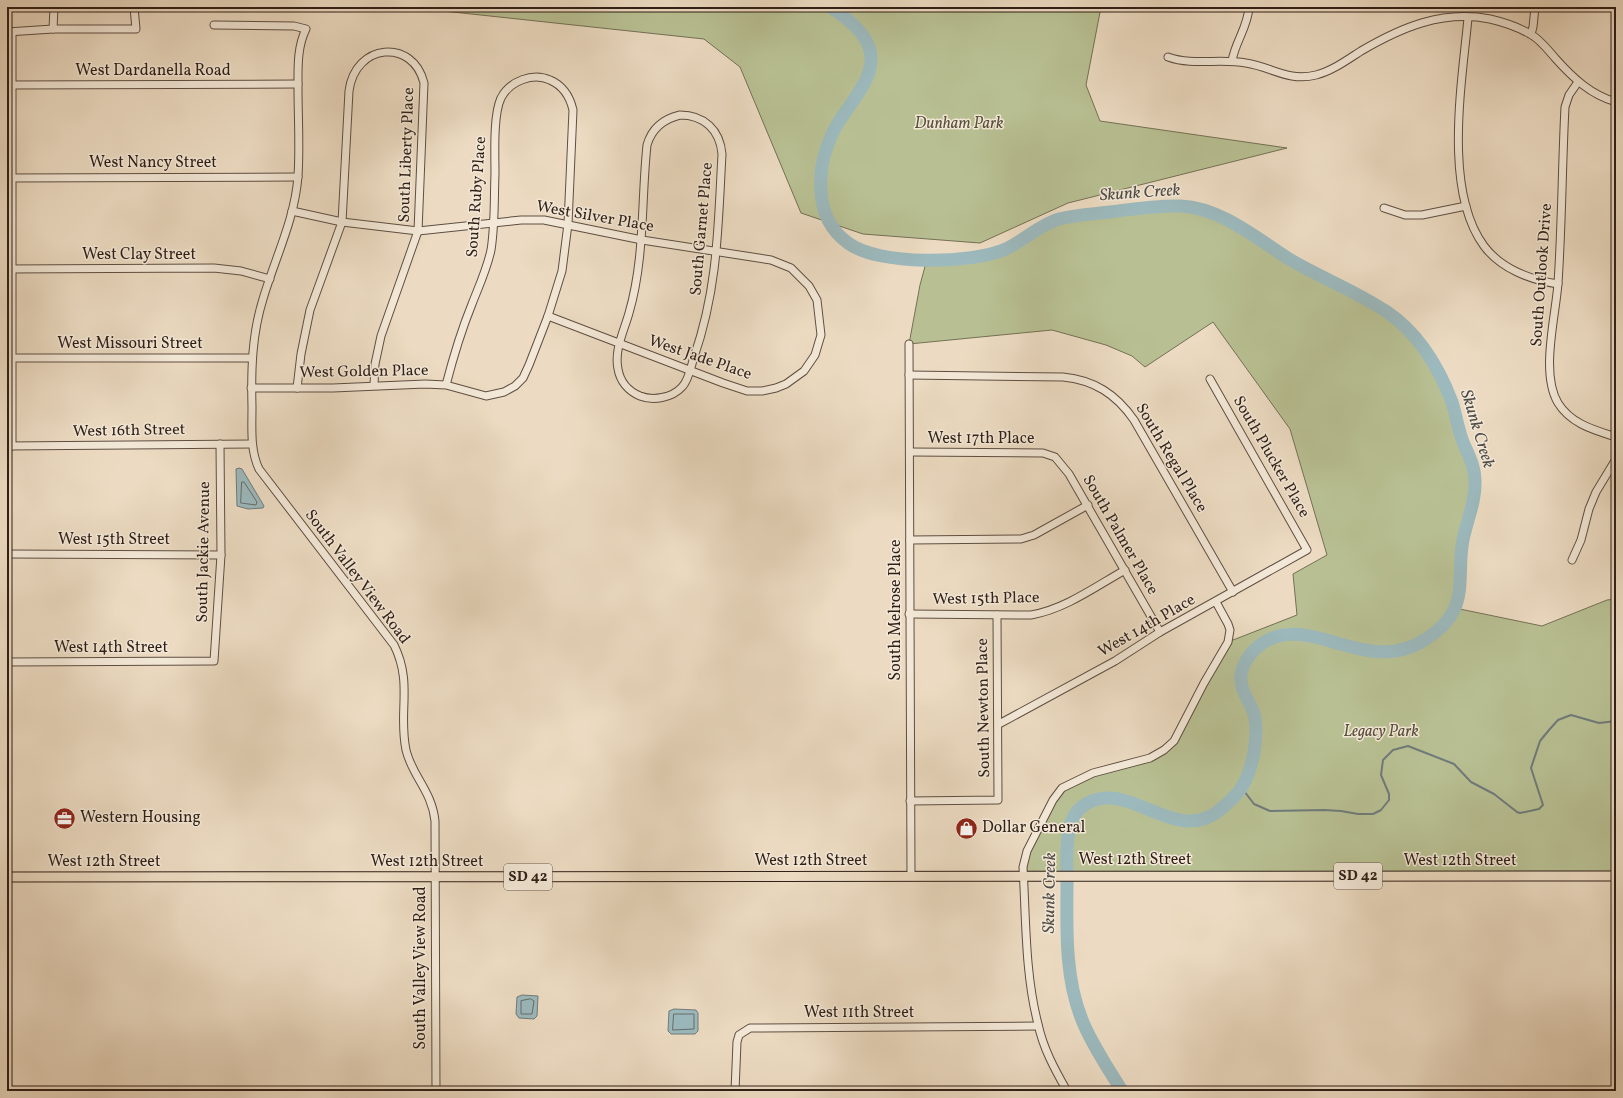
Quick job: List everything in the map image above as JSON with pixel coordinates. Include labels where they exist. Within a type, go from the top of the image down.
[{"type":"main road","name":"West 12th Street","points":[[7,877],[1049,875],[1616,876]]},
{"type":"street","points":[[53,29],[54,7]]},
{"type":"street","points":[[10,446],[9,32],[53,29],[136,29],[134,7]]},
{"type":"street","points":[[1232,61],[1236,44],[1246,26],[1249,7]]},
{"type":"street","points":[[1531,34],[1535,7]]},
{"type":"street","points":[[1468,18],[1459,140],[1459,171],[1466,206],[1477,235],[1493,256],[1513,270],[1526,276],[1558,284]]},
{"type":"street","points":[[1168,57],[1182,62],[1232,61],[1246,63],[1281,75],[1294,77],[1316,75],[1330,70],[1404,28],[1420,22],[1468,18],[1490,19],[1531,34],[1578,82],[1604,99],[1616,102]]},
{"type":"street","name":"South Valley View Road","points":[[214,26],[294,26],[306,29],[300,46],[298,84],[298,177],[292,211],[259,314],[252,358],[252,444],[254,459],[259,469],[394,645],[401,658],[404,669],[404,730],[406,750],[410,763],[433,804],[435,814],[436,1091]]},
{"type":"street","name":"South Liberty Place","points":[[297,388],[301,354],[310,310],[342,222],[350,91],[353,76],[359,65],[368,58],[375,54],[391,52],[400,54],[413,62],[422,73],[424,83],[418,231],[381,336],[375,364],[374,385]]},
{"type":"street","name":"South Ruby Place","points":[[446,385],[457,345],[491,249],[496,125],[499,104],[505,93],[515,83],[528,78],[538,77],[549,79],[559,85],[568,95],[573,110],[568,224]]},
{"type":"street","name":"South Outlook Drive","points":[[1578,82],[1565,107],[1558,284],[1550,353],[1551,374],[1557,401],[1571,419],[1592,429],[1616,437]]},
{"type":"street","name":"West Dardanella Road","points":[[9,85],[298,84]]},
{"type":"street","name":"South Garnet Place","points":[[619,344],[617,368],[621,378],[630,390],[641,396],[659,398],[675,393],[684,384],[690,370],[707,315],[717,251],[722,148],[713,128],[698,118],[687,115],[670,118],[660,123],[649,139],[646,154],[642,240]]},
{"type":"street","name":"West Nancy Street","points":[[9,178],[298,177]]},
{"type":"street","points":[[1384,208],[1406,215],[1422,215],[1466,206]]},
{"type":"street","name":"West Silver Place","points":[[292,211],[342,222],[418,231],[532,219],[568,224],[642,240],[771,260],[795,271],[809,286],[817,300],[821,334]]},
{"type":"street","points":[[548,316],[562,271],[568,224]]},
{"type":"street","points":[[619,344],[634,294],[642,240]]},
{"type":"street","name":"West Clay Street","points":[[9,269],[214,268],[241,271],[270,279]]},
{"type":"street","name":"West Golden Place","points":[[252,388],[297,388],[408,383],[446,385],[478,395],[492,396],[510,390],[520,381],[529,365],[548,316]]},
{"type":"street","name":"West Jade Place","points":[[548,316],[747,391],[762,391],[776,388],[786,384],[804,371],[815,355],[821,334]]},
{"type":"street","name":"South Melrose Place","points":[[909,344],[911,876]]},
{"type":"street","name":"West Missouri Street","points":[[10,358],[252,358]]},
{"type":"street","name":"South Regal Place","points":[[909,375],[1063,376],[1085,380],[1109,393],[1121,403],[1134,420],[1233,592]]},
{"type":"street","name":"South Plucker Place","points":[[1210,379],[1307,550]]},
{"type":"street","name":"South Jackie Avenue","points":[[214,661],[221,555],[220,444]]},
{"type":"street","name":"West 16th Street","points":[[10,446],[252,444]]},
{"type":"street","name":"West 17th Place","points":[[910,452],[1052,454]]},
{"type":"street","name":"South Palmer Place","points":[[1052,454],[1069,474],[1088,505],[1160,632]]},
{"type":"street","points":[[1572,560],[1581,540],[1589,509],[1596,492],[1616,458]]},
{"type":"street","points":[[910,540],[1020,539],[1034,535],[1088,505]]},
{"type":"street","name":"West 14th Place","points":[[999,724],[1114,661],[1160,632],[1307,550]]},
{"type":"street","name":"West 15th Street","points":[[7,554],[221,555]]},
{"type":"street","name":"West 15th Place","points":[[909,614],[1031,615],[1047,611],[1082,594],[1125,570]]},
{"type":"street","points":[[1067,1091],[1047,1052],[1038,1026],[1029,965],[1024,876],[1024,861],[1027,851],[1053,800],[1062,788],[1092,773],[1150,758],[1164,750],[1174,741],[1204,683],[1228,642],[1230,630],[1216,602]]},
{"type":"street","name":"South Newton Place","points":[[910,801],[998,800],[999,724],[997,615]]},
{"type":"street","name":"West 14th Street","points":[[7,662],[214,661]]},
{"type":"street","name":"West 11th Street","points":[[735,1091],[737,1042],[739,1035],[750,1028],[1038,1026]]},
{"type":"street","points":[[530,1091],[710,1091]]},
{"type":"green space","name":"Dunham Park","points":[[406,7],[1101,7],[1086,85],[1100,121],[1287,148],[1068,203],[980,243],[863,234],[801,213],[740,67],[704,39]]},
{"type":"green space","name":"Legacy Park","points":[[1184,206],[1210,211],[1313,273],[1355,292],[1392,315],[1413,335],[1436,368],[1452,404],[1461,437],[1475,474],[1471,511],[1463,541],[1455,608],[1542,626],[1607,600],[1616,599],[1616,876],[1024,875],[1027,851],[1053,800],[1067,785],[1159,754],[1180,731],[1228,642],[1297,615],[1293,574],[1327,555],[1290,429],[1213,322],[1145,367],[1132,356],[1106,345],[1052,330],[909,344],[920,285],[927,259],[973,258],[1003,250],[1025,238],[1043,225],[1067,217],[1154,207]]},
{"type":"water","points":[[236,469],[242,469],[264,506],[263,508],[248,509],[237,506]]},
{"type":"water","points":[[522,995],[538,996],[537,1016],[534,1019],[519,1018],[516,1014],[517,997]]},
{"type":"water","points":[[674,1009],[696,1010],[698,1013],[698,1031],[695,1034],[671,1034],[668,1031],[669,1011]]},
{"type":"waterway","name":"Skunk Creek","points":[[830,7],[849,20],[860,31],[868,44],[871,62],[865,83],[833,132],[827,146],[822,168],[821,191],[825,213],[836,232],[848,243],[862,250],[881,256],[902,259],[949,260],[971,258],[1006,249],[1045,225],[1059,219],[1163,206],[1181,206],[1210,212],[1238,225],[1301,266],[1375,304],[1408,330],[1418,341],[1434,364],[1447,389],[1461,437],[1473,465],[1475,488],[1462,549],[1459,593],[1452,614],[1438,630],[1426,639],[1405,649],[1384,652],[1363,650],[1304,635],[1286,635],[1268,640],[1251,654],[1243,667],[1241,682],[1255,718],[1256,735],[1254,753],[1249,771],[1242,787],[1227,804],[1204,819],[1187,821],[1170,818],[1120,799],[1103,798],[1086,804],[1078,810],[1074,816],[1070,825],[1067,856],[1067,932],[1069,968],[1072,986],[1076,1003],[1090,1038],[1122,1091]]},
{"type":"waterway","points":[[1241,787],[1254,804],[1270,811],[1324,810],[1358,814],[1373,814],[1381,810],[1389,800],[1389,794],[1381,775],[1383,760],[1393,750],[1408,746],[1454,764],[1471,782],[1494,794],[1520,813],[1539,809],[1543,805],[1531,768],[1540,741],[1558,720],[1571,715],[1599,723],[1616,721]]},
{"type":"place","name":"Western Housing","points":[[64,818]]},
{"type":"place","name":"Dollar General","points":[[967,828]]}]
